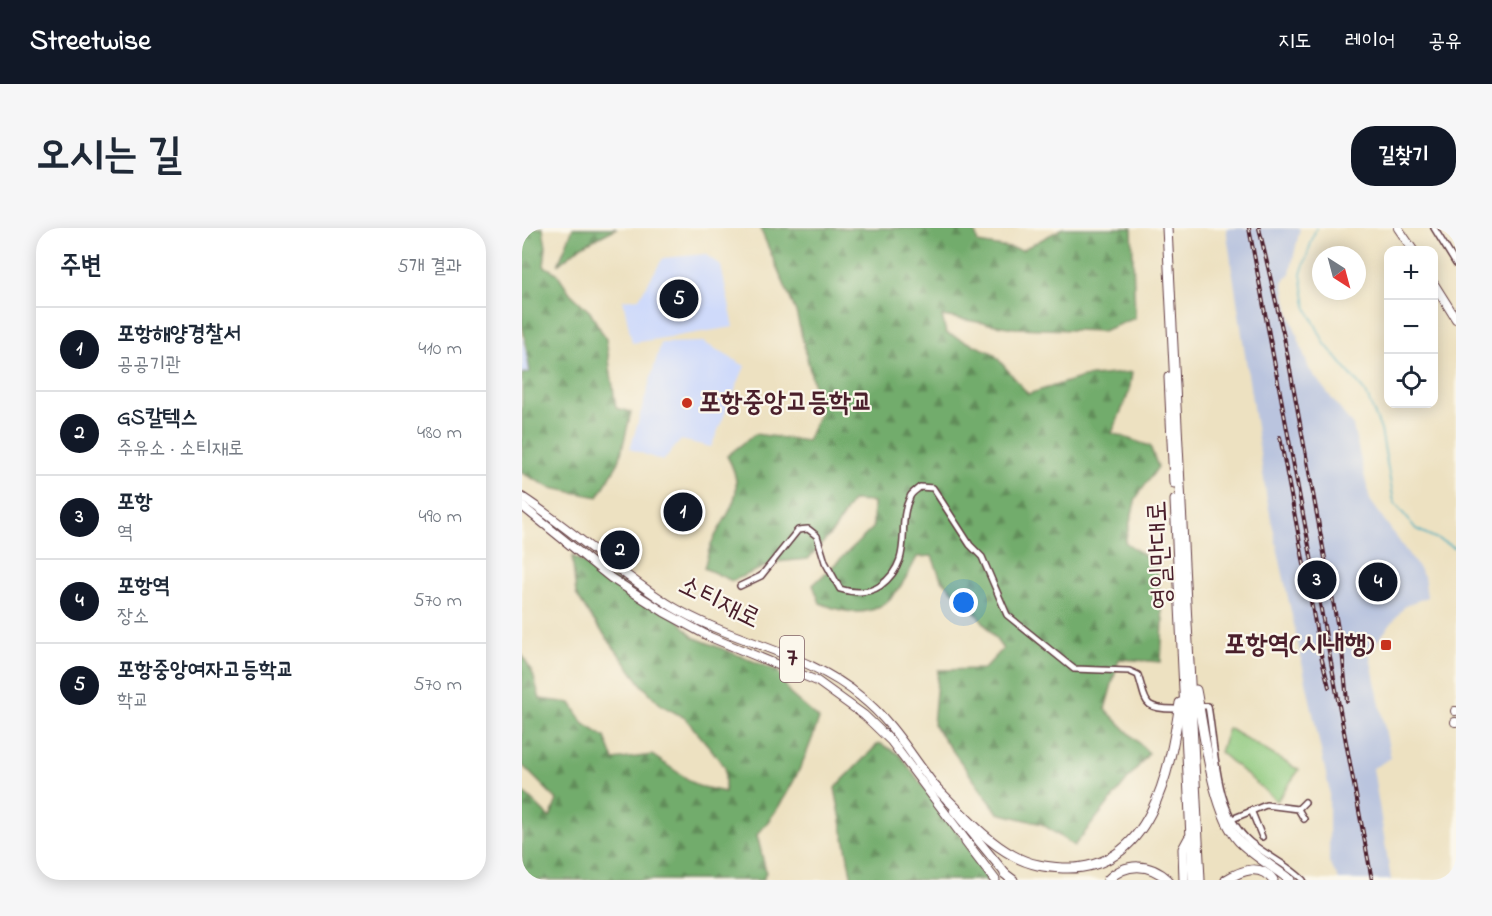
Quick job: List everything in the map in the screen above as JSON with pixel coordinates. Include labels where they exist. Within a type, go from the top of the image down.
[{"type":"highway","name":"영일만대로","points":[[1162,228],[1183,680],[1194,834],[1202,880]]},
{"type":"highway","name":"영일만대로","points":[[1167,228],[1190,656],[1193,880]]},
{"type":"highway","points":[[1190,656],[1209,760],[1224,815],[1239,840],[1290,880]]},
{"type":"highway","points":[[935,787],[992,841],[1032,864],[1083,868],[1101,862],[1125,849],[1140,832],[1155,804],[1173,753],[1183,680]]},
{"type":"highway","points":[[1184,880],[1183,849],[1194,834]]},
{"type":"highway","points":[[966,842],[995,880]]},
{"type":"highway","points":[[1108,880],[1123,869],[1141,867],[1157,871],[1168,880]]},
{"type":"highway","points":[[1226,880],[1241,870],[1252,869],[1268,873],[1274,880]]},
{"type":"main road","name":"소티재로","points":[[522,497],[624,575],[674,608],[711,627],[823,672],[860,695],[886,719],[935,787],[1008,878]]},
{"type":"main road","name":"소티재로","points":[[522,506],[611,578],[664,612],[710,637],[818,681],[864,715],[891,741],[966,842],[1008,878]]},
{"type":"street","points":[[1398,228],[1410,246]]},
{"type":"street","points":[[1434,228],[1453,255],[1456,264]]},
{"type":"street","points":[[1438,290],[1456,319]]},
{"type":"street","points":[[740,586],[761,576],[798,530],[808,529],[817,536],[825,562],[840,589],[852,593],[875,588],[896,570],[902,554],[910,496],[920,487],[933,488],[970,545],[982,557],[1007,615],[1070,667],[1085,671],[1129,671],[1138,675],[1144,701],[1152,708],[1174,709]]},
{"type":"street","points":[[1202,706],[1208,706],[1221,787],[1232,819],[1250,842],[1283,863],[1303,880]]},
{"type":"street","points":[[1298,809],[1305,802]]},
{"type":"street","points":[[1232,819],[1266,805],[1298,809]]},
{"type":"street","points":[[1298,809],[1304,819]]},
{"type":"street","points":[[1251,810],[1262,837]]},
{"type":"shaded area","points":[[1226,228],[1300,228],[1290,273],[1283,282],[1288,309],[1309,369],[1353,426],[1370,500],[1424,576],[1427,597],[1405,606],[1369,652],[1391,758],[1373,768],[1391,880],[1339,880],[1329,862],[1329,788],[1267,500]]},
{"type":"shaded area","points":[[705,254],[721,266],[734,327],[632,343],[623,300],[639,298],[663,258]]},
{"type":"shaded area","points":[[522,335],[530,373],[522,374]]},
{"type":"shaded area","name":"포항중앙고등학교","points":[[703,342],[745,366],[711,447],[681,440],[663,461],[630,449],[661,343]]},
{"type":"green space","points":[[522,228],[543,228],[546,247],[544,266],[557,273],[570,293],[590,312],[606,339],[616,408],[631,412],[619,462],[598,497],[551,488],[522,473],[522,374],[530,372],[522,322]]},
{"type":"green space","points":[[573,228],[617,228],[580,247],[558,265]]},
{"type":"green space","points":[[760,228],[974,228],[978,243],[1022,250],[1063,228],[1132,228],[1135,318],[1103,331],[1014,328],[942,316],[946,333],[993,353],[1028,394],[1083,377],[1132,372],[1129,392],[1112,433],[1150,446],[1158,467],[1136,498],[1125,542],[1156,564],[1163,621],[1161,662],[1119,659],[1105,709],[1149,753],[1074,846],[1042,824],[998,813],[933,724],[938,670],[984,669],[1003,649],[981,619],[941,579],[932,556],[917,557],[900,587],[880,606],[868,611],[855,612],[839,610],[820,603],[813,585],[873,528],[873,502],[852,501],[835,529],[808,559],[776,562],[732,581],[704,568],[711,543],[734,500],[736,480],[727,456],[755,434],[807,441],[820,412],[796,312]]},
{"type":"green space","points":[[572,556],[671,611],[693,637],[778,671],[790,694],[819,719],[808,750],[786,795],[757,835],[766,872],[763,880],[522,880],[522,791],[550,818],[557,800],[522,765],[522,654],[533,674],[540,699],[571,703],[584,724],[605,737],[614,760],[652,755],[698,786],[725,792],[725,767],[685,718],[661,705],[642,685],[588,613],[576,594]]},
{"type":"green space","points":[[1228,728],[1299,770],[1277,801],[1220,752]]},
{"type":"green space","points":[[879,743],[899,754],[976,857],[988,880],[852,880],[835,788]]},
{"type":"waterway","points":[[1316,228],[1301,274],[1306,306],[1325,344],[1366,393],[1381,430],[1394,502],[1416,529],[1456,548]]},
{"type":"railway","points":[[1249,228],[1372,880]]},
{"type":"railway","points":[[1259,228],[1284,337],[1342,650],[1347,701]]},
{"type":"railway","points":[[1280,437],[1329,687]]},
{"type":"place","name":"포항중앙여자고등학교","points":[[679,299]]},
{"type":"place","name":"포항중앙고등학교","points":[[687,403]]},
{"type":"place","name":"포항해양경찰서","points":[[683,512]]},
{"type":"place","name":"GS칼텍스","points":[[620,550]]},
{"type":"place","name":"포항","points":[[1317,580]]},
{"type":"place","name":"포항역","points":[[1378,582]]},
{"type":"place","name":"포항역(시내행)","points":[[1386,645]]}]
